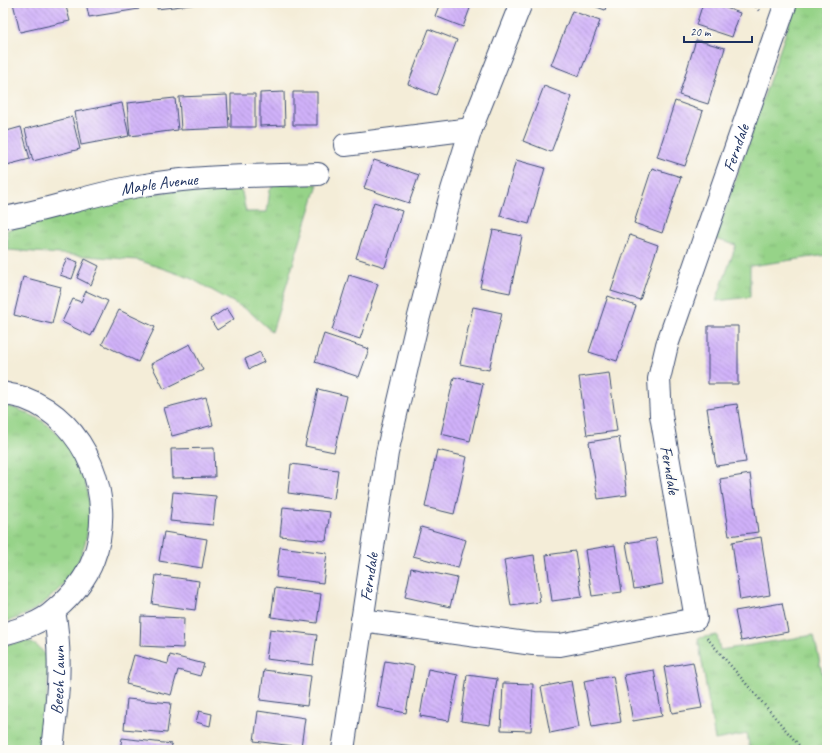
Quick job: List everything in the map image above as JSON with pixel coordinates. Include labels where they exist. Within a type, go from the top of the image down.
[{"type":"street","name":"Ferndale","points":[[343,750],[387,453],[417,324],[450,197],[471,129],[521,3]]},
{"type":"street","name":"Ferndale","points":[[362,620],[533,644],[560,645],[696,619],[661,415],[659,379],[667,344],[786,3]]},
{"type":"street","points":[[345,146],[471,129]]},
{"type":"street","name":"Maple Avenue","points":[[3,218],[90,196],[145,185],[199,178],[318,174]]},
{"type":"street","points":[[3,393],[24,398],[50,413],[71,431],[88,455],[100,490],[102,521],[93,560],[75,591],[54,611],[27,627],[3,634]]},
{"type":"street","name":"Beech Lawn","points":[[52,750],[60,665],[58,633],[54,611]]},
{"type":"path","points":[[696,619],[708,640],[803,750]]},
{"type":"green space","points":[[796,3],[827,3],[827,255],[750,266],[750,297],[716,301],[736,245],[715,239]]},
{"type":"green space","points":[[275,184],[318,184],[272,332],[249,311],[190,278],[138,260],[8,250],[7,230],[146,194],[234,185],[242,192],[246,212],[267,212],[270,189]]},
{"type":"green space","points":[[3,404],[37,418],[60,437],[74,457],[84,478],[88,501],[88,525],[83,548],[74,570],[59,589],[34,610],[3,622]]},
{"type":"green space","points":[[717,635],[720,650],[814,635],[827,696],[827,750],[750,750],[747,734],[715,740],[698,638]]},
{"type":"green space","points":[[26,641],[39,648],[49,661],[43,750],[3,750],[3,645]]},
{"type":"building","points":[[13,3],[65,3],[70,21],[20,32]]},
{"type":"building","points":[[86,3],[138,3],[139,9],[89,17]]},
{"type":"building","points":[[157,3],[198,3],[198,4],[157,9]]},
{"type":"building","points":[[440,3],[472,3],[463,27],[435,16]]},
{"type":"building","points":[[586,3],[607,3],[605,10]]},
{"type":"building","points":[[703,3],[712,3],[740,13],[732,37],[696,25]]},
{"type":"building","points":[[572,11],[600,21],[579,76],[551,65]]},
{"type":"building","points":[[429,29],[457,40],[436,95],[408,84]]},
{"type":"building","points":[[696,40],[725,48],[708,104],[679,95]]},
{"type":"building","points":[[544,86],[572,97],[551,152],[523,141]]},
{"type":"building","points":[[284,92],[285,125],[260,126],[260,93]]},
{"type":"building","points":[[293,92],[317,92],[317,125],[293,125]]},
{"type":"building","points":[[231,94],[255,94],[255,127],[231,127]]},
{"type":"building","points":[[227,95],[229,128],[181,130],[179,97]]},
{"type":"building","points":[[175,98],[178,130],[130,136],[127,103]]},
{"type":"building","points":[[675,101],[703,111],[685,166],[657,157]]},
{"type":"building","points":[[122,103],[129,136],[81,145],[75,112]]},
{"type":"building","points":[[72,117],[80,149],[33,161],[25,129]]},
{"type":"building","points":[[21,127],[30,159],[3,166],[3,132]]},
{"type":"building","points":[[374,160],[419,175],[409,203],[364,188]]},
{"type":"building","points":[[516,160],[545,168],[529,224],[500,216]]},
{"type":"building","points":[[652,168],[681,177],[662,233],[634,223]]},
{"type":"building","points":[[374,202],[402,211],[385,267],[356,258]]},
{"type":"building","points":[[493,230],[522,236],[510,293],[480,287]]},
{"type":"building","points":[[630,235],[658,245],[640,300],[611,291]]},
{"type":"building","points":[[67,258],[78,262],[72,279],[60,275]]},
{"type":"building","points":[[85,259],[99,266],[91,285],[77,278]]},
{"type":"building","points":[[349,275],[378,284],[360,339],[332,330]]},
{"type":"building","points":[[23,277],[61,287],[52,324],[14,315]]},
{"type":"building","points":[[86,291],[108,301],[91,336],[62,322],[73,299],[81,302]]},
{"type":"building","points":[[608,296],[636,306],[617,361],[589,352]]},
{"type":"building","points":[[473,307],[502,313],[489,370],[460,364]]},
{"type":"building","points":[[227,308],[234,319],[217,330],[210,319]]},
{"type":"building","points":[[119,310],[155,327],[138,362],[102,344]]},
{"type":"building","points":[[708,326],[738,326],[738,384],[708,384]]},
{"type":"building","points":[[324,334],[369,349],[359,377],[315,362]]},
{"type":"building","points":[[190,344],[203,370],[164,389],[151,364]]},
{"type":"building","points":[[260,352],[264,362],[249,369],[245,359]]},
{"type":"building","points":[[609,373],[617,431],[587,435],[579,377]]},
{"type":"building","points":[[454,377],[483,384],[470,441],[441,434]]},
{"type":"building","points":[[318,389],[347,396],[334,452],[305,446]]},
{"type":"building","points":[[206,397],[213,425],[172,436],[164,408]]},
{"type":"building","points":[[737,404],[746,462],[716,466],[707,408]]},
{"type":"building","points":[[619,437],[627,495],[598,499],[589,442]]},
{"type":"building","points":[[214,448],[215,477],[172,478],[171,449]]},
{"type":"building","points":[[437,450],[467,457],[454,514],[425,507]]},
{"type":"building","points":[[291,464],[338,470],[334,499],[288,493]]},
{"type":"building","points":[[750,474],[758,532],[729,536],[720,479]]},
{"type":"building","points":[[173,492],[216,496],[213,525],[170,521]]},
{"type":"building","points":[[283,507],[330,512],[326,541],[280,536]]},
{"type":"building","points":[[421,527],[466,540],[458,568],[413,556]]},
{"type":"building","points":[[164,532],[207,539],[202,568],[159,561]]},
{"type":"building","points":[[761,537],[770,595],[740,600],[732,542]]},
{"type":"building","points":[[656,538],[663,584],[634,589],[626,543]]},
{"type":"building","points":[[615,545],[622,592],[592,596],[585,550]]},
{"type":"building","points":[[280,547],[327,553],[323,583],[276,577]]},
{"type":"building","points":[[575,551],[582,597],[552,601],[546,555]]},
{"type":"building","points":[[534,555],[540,602],[511,606],[504,560]]},
{"type":"building","points":[[411,568],[457,578],[450,607],[405,597]]},
{"type":"building","points":[[156,575],[199,581],[195,610],[152,604]]},
{"type":"building","points":[[275,588],[321,594],[317,623],[271,617]]},
{"type":"building","points":[[782,603],[788,632],[741,641],[735,611]]},
{"type":"building","points":[[141,616],[184,618],[183,648],[140,646]]},
{"type":"building","points":[[270,629],[317,635],[313,665],[266,659]]},
{"type":"building","points":[[134,655],[168,664],[170,655],[204,664],[200,676],[178,670],[171,695],[126,684]]},
{"type":"building","points":[[385,661],[414,666],[406,713],[377,707]]},
{"type":"building","points":[[693,662],[702,708],[672,713],[664,667]]},
{"type":"building","points":[[428,669],[458,675],[449,721],[420,716]]},
{"type":"building","points":[[264,670],[311,676],[307,706],[260,700]]},
{"type":"building","points":[[654,670],[662,716],[633,721],[624,675]]},
{"type":"building","points":[[467,675],[497,679],[490,725],[461,721]]},
{"type":"building","points":[[613,676],[621,722],[592,727],[584,681]]},
{"type":"building","points":[[571,681],[579,727],[550,733],[541,687]]},
{"type":"building","points":[[503,683],[533,684],[531,731],[501,730]]},
{"type":"building","points":[[127,699],[171,703],[167,733],[124,729]]},
{"type":"building","points":[[199,711],[212,714],[210,726],[196,722]]},
{"type":"building","points":[[258,711],[305,718],[301,747],[254,741]]},
{"type":"building","points":[[122,738],[172,744],[171,750],[120,750]]}]
